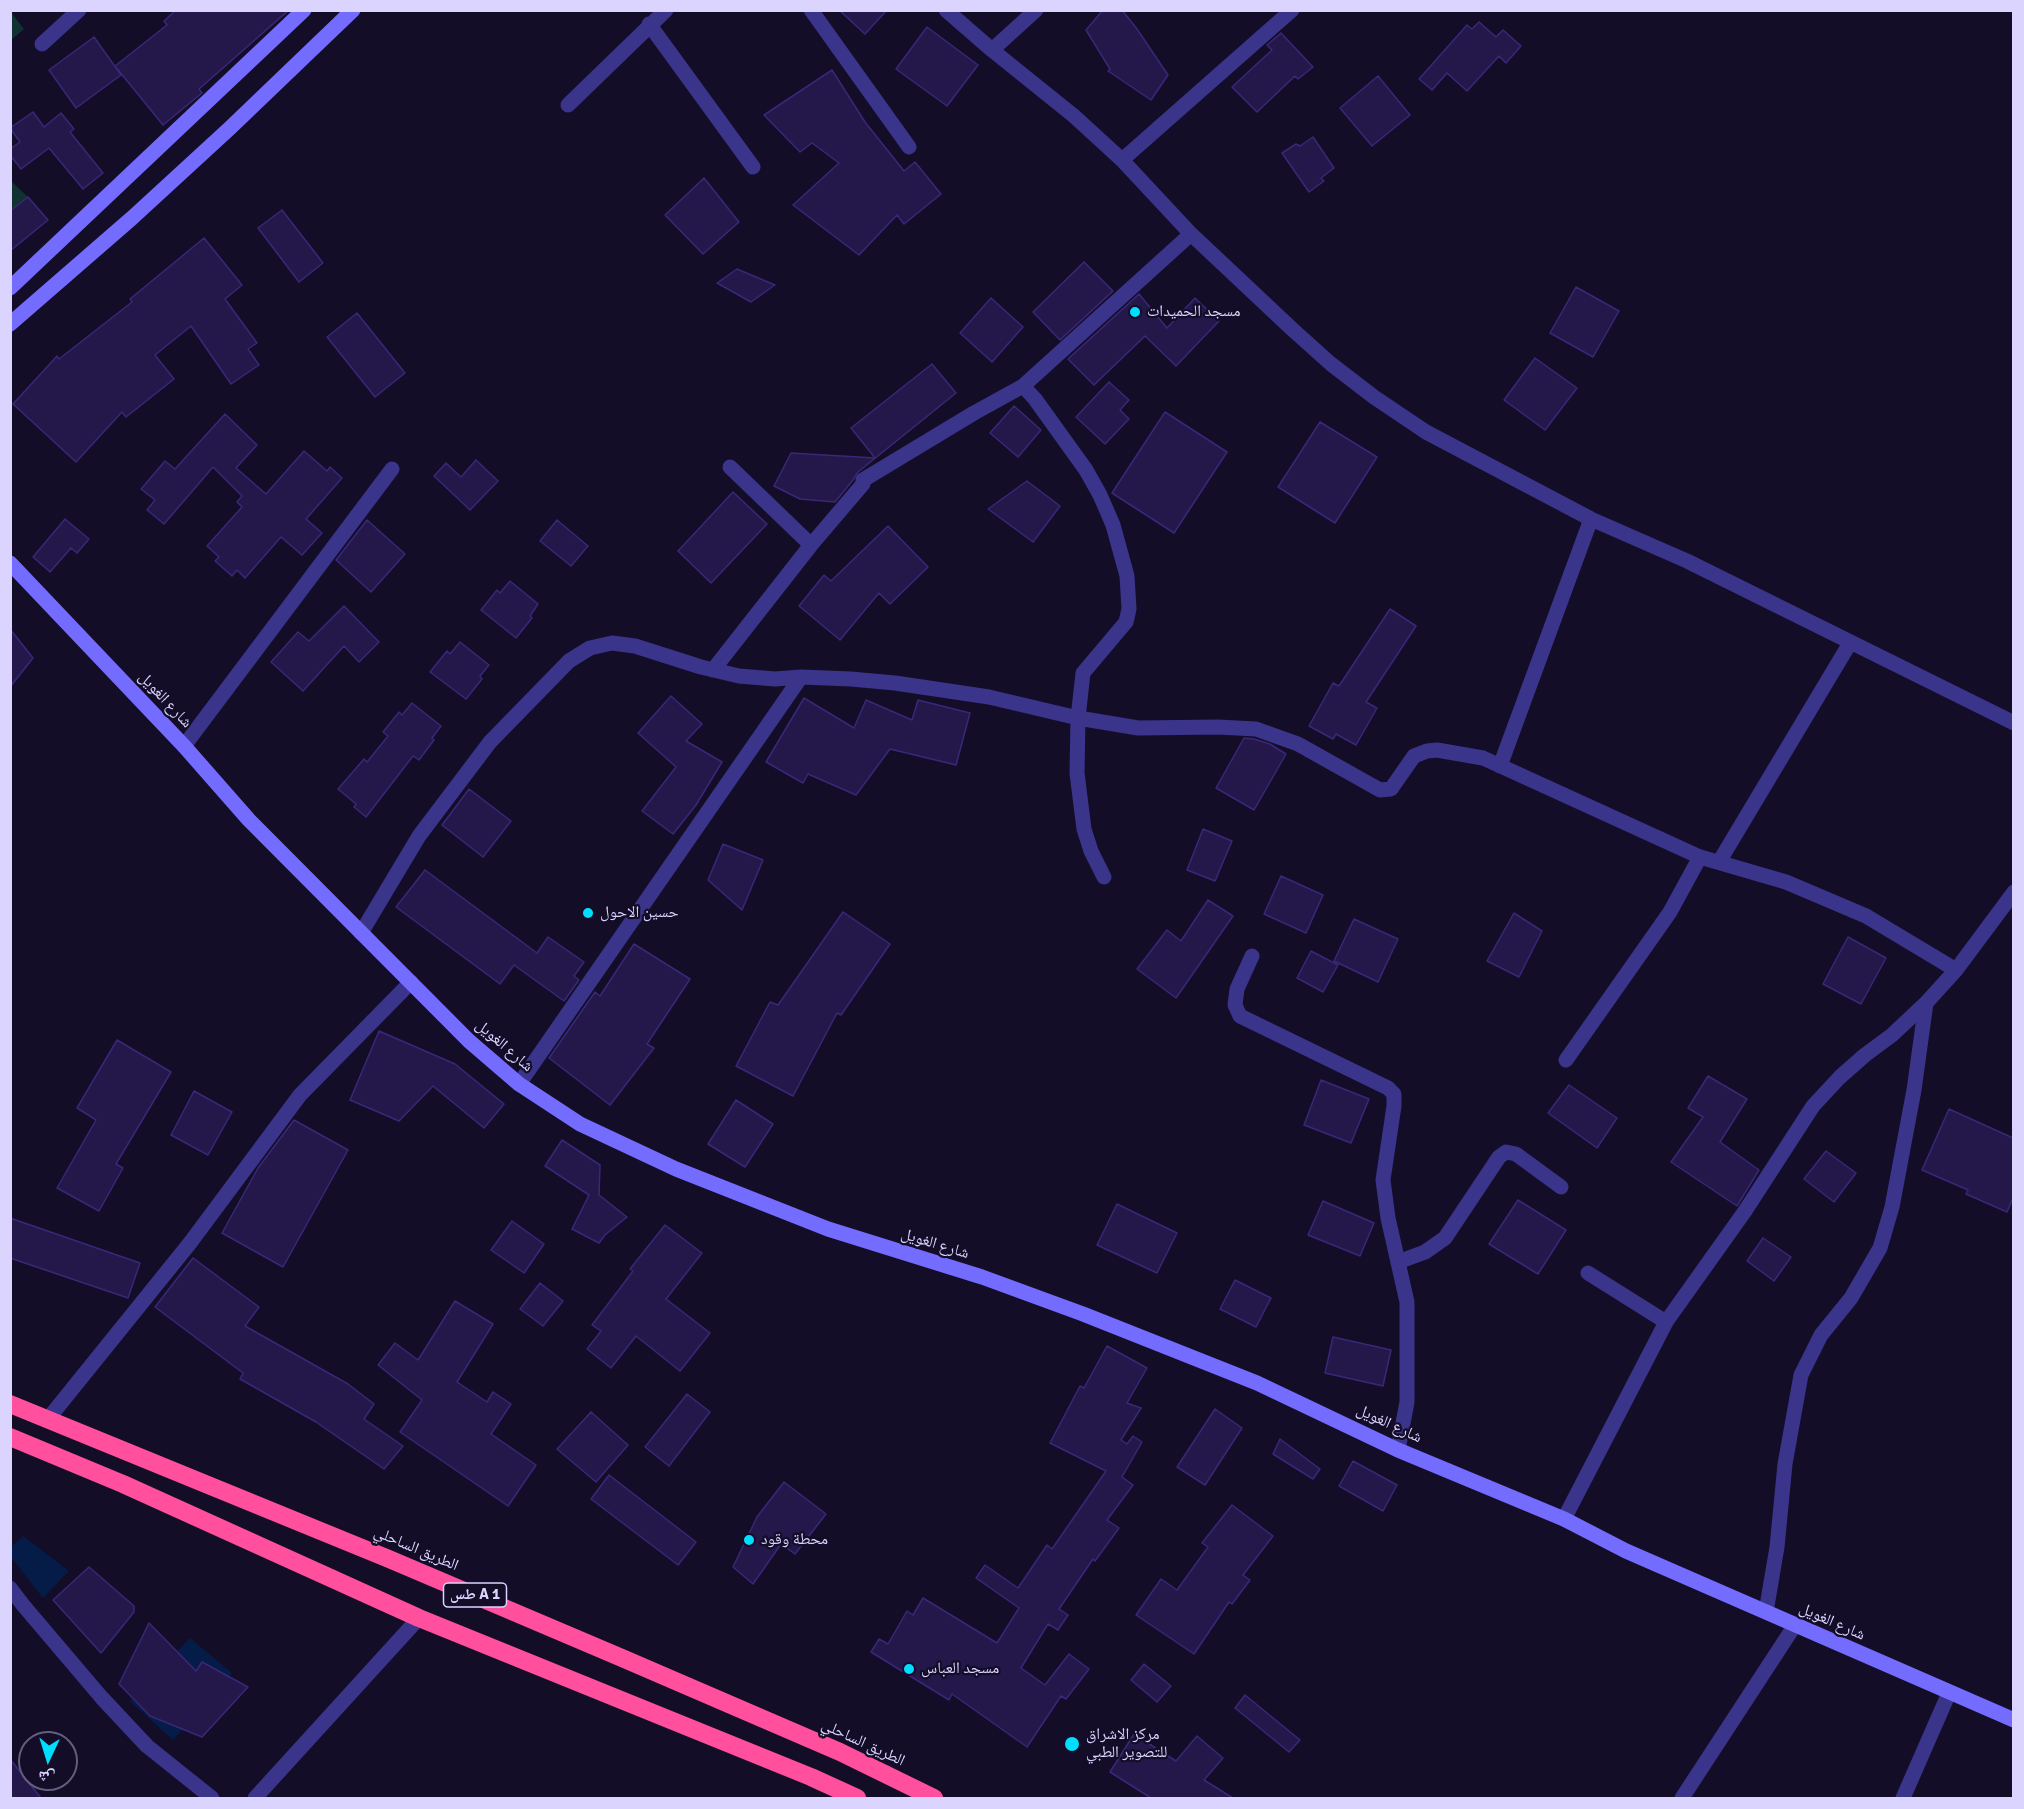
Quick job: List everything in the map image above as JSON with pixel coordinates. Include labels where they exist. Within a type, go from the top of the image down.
[{"type":"highway","name":"الطريق الساحلي","points":[[10,1404],[389,1559],[840,1752],[934,1798]]},
{"type":"highway","name":"طس A 1","points":[[10,1437],[123,1484],[419,1618],[811,1777],[857,1798]]},
{"type":"street","points":[[42,44],[79,10]]},
{"type":"street","points":[[10,288],[304,10]]},
{"type":"street","points":[[10,324],[205,151],[353,10]]},
{"type":"street","points":[[568,105],[666,10]]},
{"type":"street","points":[[811,10],[909,147]]},
{"type":"street","points":[[946,10],[1074,116],[1122,160],[1191,234],[1308,343],[1374,398],[1445,443],[1591,519],[1687,561],[2013,723]]},
{"type":"street","points":[[992,50],[1036,10]]},
{"type":"street","points":[[1122,160],[1292,10]]},
{"type":"street","points":[[650,24],[753,167]]},
{"type":"street","points":[[713,670],[811,545],[863,484],[863,480],[1023,386],[1191,234]]},
{"type":"street","points":[[1023,386],[1035,399],[1086,470],[1100,495],[1113,525],[1127,576],[1130,602],[1126,622],[1083,673],[1077,718],[1077,773],[1084,830],[1104,877]]},
{"type":"street","points":[[730,467],[811,545]]},
{"type":"street","points":[[184,746],[392,469]]},
{"type":"street","points":[[1500,765],[1591,519]]},
{"type":"street","name":"شارع الغويل","points":[[10,563],[184,746],[249,820],[469,1041],[519,1084],[580,1124],[676,1169],[828,1229],[982,1277],[1083,1314],[1257,1383],[1398,1450],[1564,1519],[1626,1551],[2013,1720]]},
{"type":"street","points":[[361,933],[419,836],[490,742],[568,661],[590,648],[612,643],[635,646],[739,676],[895,683],[989,697],[1077,718],[1138,728],[1256,729],[1298,744],[1332,761],[1375,788],[1386,791],[1395,785],[1414,756],[1427,751],[1437,750],[1484,758],[1700,857],[1786,882],[1866,916],[1956,970]]},
{"type":"street","points":[[1719,862],[1850,643]]},
{"type":"street","points":[[519,1084],[801,677]]},
{"type":"street","points":[[1566,1060],[1670,912],[1700,857]]},
{"type":"street","points":[[1564,1519],[1666,1322],[1745,1210],[1813,1106],[1840,1077],[1892,1035],[1926,1003],[1956,970],[2013,892]]},
{"type":"street","points":[[1252,956],[1237,989],[1235,1005],[1240,1016],[1388,1088],[1394,1094],[1383,1180],[1388,1218],[1407,1302],[1407,1401],[1398,1450]]},
{"type":"street","points":[[48,1419],[190,1243],[300,1095],[411,982]]},
{"type":"street","points":[[1766,1612],[1785,1464],[1801,1375],[1821,1335],[1851,1298],[1880,1248],[1892,1207],[1914,1090],[1926,1003]]},
{"type":"street","points":[[1398,1262],[1425,1252],[1445,1238],[1499,1157],[1506,1152],[1516,1154],[1561,1187]]},
{"type":"street","points":[[1588,1273],[1666,1322]]},
{"type":"street","points":[[10,1588],[102,1698],[147,1746],[212,1798]]},
{"type":"street","points":[[255,1798],[419,1618]]},
{"type":"street","points":[[1682,1798],[1795,1625]]},
{"type":"street","points":[[1904,1798],[1949,1693]]},
{"type":"green space","points":[[10,11],[24,29],[11,40],[10,40]]},
{"type":"green space","points":[[11,181],[28,197],[11,211]]},
{"type":"water","points":[[23,1536],[69,1571],[43,1598],[11,1557],[11,1547]]},
{"type":"water","points":[[190,1638],[232,1673],[173,1740],[130,1701]]},
{"type":"building","points":[[176,10],[289,10],[199,89],[202,93],[163,125],[115,66],[167,25],[164,21]]},
{"type":"building","points":[[839,10],[887,10],[865,34]]},
{"type":"building","points":[[1103,10],[1122,10],[1168,75],[1151,100],[1108,71],[1110,69],[1086,30]]},
{"type":"building","points":[[1479,22],[1496,37],[1503,30],[1521,46],[1506,63],[1499,56],[1467,91],[1447,73],[1432,90],[1419,79],[1467,25],[1472,29]]},
{"type":"building","points":[[927,27],[978,65],[947,106],[896,69]]},
{"type":"building","points":[[1281,33],[1313,67],[1298,79],[1295,76],[1257,112],[1232,87],[1272,50],[1267,45]]},
{"type":"building","points":[[94,37],[121,75],[76,108],[49,70]]},
{"type":"building","points":[[832,70],[865,122],[904,171],[915,162],[941,194],[904,224],[897,215],[859,255],[793,205],[839,163],[812,143],[800,152],[764,115]]},
{"type":"building","points":[[1378,76],[1410,115],[1372,146],[1340,108]]},
{"type":"building","points":[[33,112],[44,127],[61,113],[74,129],[70,132],[103,173],[83,189],[49,148],[21,169],[10,155],[10,149],[20,142],[10,128]]},
{"type":"building","points":[[1313,137],[1334,168],[1321,178],[1324,181],[1309,192],[1282,153],[1296,144],[1300,146]]},
{"type":"building","points":[[704,178],[739,222],[703,254],[665,215]]},
{"type":"building","points":[[28,197],[48,220],[10,251],[10,211]]},
{"type":"building","points":[[282,210],[323,263],[299,282],[258,228]]},
{"type":"building","points":[[204,238],[242,285],[225,299],[257,343],[248,349],[259,365],[231,384],[191,326],[155,355],[174,379],[126,417],[122,412],[76,462],[13,404],[57,356],[59,359],[132,302],[130,299]]},
{"type":"building","points":[[1084,262],[1113,291],[1060,340],[1033,312]]},
{"type":"building","points":[[737,269],[775,285],[751,302],[717,283]]},
{"type":"building","points":[[1576,287],[1619,311],[1593,357],[1550,333]]},
{"type":"building","points":[[1139,294],[1167,328],[1195,298],[1219,321],[1176,366],[1145,336],[1094,385],[1068,359]]},
{"type":"building","points":[[991,298],[1023,327],[992,362],[960,333]]},
{"type":"building","points":[[357,313],[405,373],[375,397],[327,337]]},
{"type":"building","points":[[1535,358],[1577,388],[1545,430],[1504,400]]},
{"type":"building","points":[[932,364],[956,393],[858,472],[835,502],[800,499],[774,486],[791,453],[875,458],[851,428]]},
{"type":"building","points":[[1109,382],[1129,400],[1120,410],[1129,419],[1105,444],[1076,417]]},
{"type":"building","points":[[1014,406],[1041,430],[1018,457],[990,433]]},
{"type":"building","points":[[1165,412],[1227,452],[1174,533],[1112,493]]},
{"type":"building","points":[[225,414],[257,445],[236,468],[266,494],[304,451],[327,471],[330,467],[342,478],[306,519],[322,533],[302,555],[281,537],[245,578],[237,570],[232,576],[215,561],[219,557],[207,546],[242,507],[237,502],[242,496],[213,467],[164,524],[147,510],[155,500],[141,489],[165,461],[175,469]]},
{"type":"building","points":[[1320,422],[1377,457],[1335,523],[1278,487]]},
{"type":"building","points":[[476,460],[498,481],[470,510],[434,476],[446,463],[461,477]]},
{"type":"building","points":[[1027,481],[1060,506],[1033,542],[988,509]]},
{"type":"building","points":[[733,492],[767,524],[711,583],[678,551]]},
{"type":"building","points":[[65,519],[89,539],[77,553],[71,548],[50,572],[33,557]]},
{"type":"building","points":[[367,520],[405,554],[371,592],[336,560]]},
{"type":"building","points":[[557,520],[588,546],[571,566],[540,541]]},
{"type":"building","points":[[888,526],[928,567],[890,604],[879,593],[840,640],[799,606],[824,575],[831,581]]},
{"type":"building","points":[[510,581],[538,604],[530,616],[532,618],[516,638],[481,610],[497,590],[500,593]]},
{"type":"building","points":[[344,606],[379,642],[359,662],[344,646],[303,691],[271,662],[298,632],[309,641]]},
{"type":"building","points":[[1390,609],[1416,626],[1366,702],[1377,708],[1356,745],[1336,734],[1333,739],[1309,726],[1333,683],[1339,686]]},
{"type":"building","points":[[10,629],[33,658],[10,687]]},
{"type":"building","points":[[460,642],[489,665],[480,676],[482,679],[466,699],[430,672],[447,651],[450,654]]},
{"type":"building","points":[[671,696],[702,724],[686,741],[722,762],[696,805],[673,834],[642,811],[676,767],[638,733]]},
{"type":"building","points":[[804,698],[854,728],[866,700],[912,720],[918,700],[970,713],[956,765],[890,749],[856,795],[808,774],[803,783],[766,762]]},
{"type":"building","points":[[412,703],[441,726],[419,760],[413,756],[366,817],[354,807],[356,804],[338,789],[364,759],[367,762],[388,736],[383,732],[399,712],[402,715]]},
{"type":"building","points":[[1244,738],[1270,744],[1286,754],[1254,810],[1216,788]]},
{"type":"building","points":[[469,789],[511,821],[483,857],[442,825]]},
{"type":"building","points":[[1203,829],[1232,841],[1215,881],[1187,870]]},
{"type":"building","points":[[723,844],[763,860],[742,910],[708,880]]},
{"type":"building","points":[[425,870],[537,953],[548,937],[584,962],[574,976],[579,980],[564,1001],[514,965],[500,984],[396,907]]},
{"type":"building","points":[[1281,876],[1323,895],[1306,933],[1264,914]]},
{"type":"building","points":[[1208,900],[1233,916],[1176,998],[1137,969],[1167,930],[1181,941]]},
{"type":"building","points":[[843,912],[890,944],[841,1015],[837,1013],[793,1096],[736,1066],[770,1002],[778,1005]]},
{"type":"building","points":[[1514,913],[1542,931],[1519,977],[1487,961]]},
{"type":"building","points":[[1354,919],[1398,939],[1378,982],[1334,961]]},
{"type":"building","points":[[1848,937],[1886,958],[1861,1004],[1823,984]]},
{"type":"building","points":[[634,944],[690,979],[647,1044],[654,1048],[610,1105],[549,1058],[595,992],[600,996]]},
{"type":"building","points":[[1311,951],[1338,965],[1323,992],[1297,978]]},
{"type":"building","points":[[379,1031],[455,1064],[504,1104],[484,1128],[433,1086],[399,1121],[350,1100]]},
{"type":"building","points":[[117,1040],[171,1072],[116,1164],[123,1168],[99,1211],[57,1188],[96,1120],[77,1108]]},
{"type":"building","points":[[1708,1076],[1747,1099],[1720,1142],[1759,1170],[1737,1206],[1671,1162],[1703,1117],[1688,1108]]},
{"type":"building","points":[[1321,1080],[1369,1099],[1351,1143],[1304,1125]]},
{"type":"building","points":[[1569,1085],[1617,1118],[1597,1148],[1548,1113]]},
{"type":"building","points":[[194,1091],[232,1112],[208,1155],[171,1135]]},
{"type":"building","points":[[736,1100],[773,1124],[745,1167],[708,1144]]},
{"type":"building","points":[[1949,1109],[2013,1138],[2013,1198],[2007,1212],[1966,1194],[1968,1190],[1922,1170]]},
{"type":"building","points":[[294,1120],[348,1150],[283,1267],[222,1233],[258,1168]]},
{"type":"building","points":[[562,1140],[600,1165],[599,1195],[627,1217],[599,1243],[572,1229],[589,1195],[545,1166]]},
{"type":"building","points":[[1826,1151],[1856,1173],[1834,1202],[1804,1179]]},
{"type":"building","points":[[1518,1200],[1566,1230],[1538,1274],[1489,1244]]},
{"type":"building","points":[[1323,1201],[1374,1223],[1360,1256],[1308,1235]]},
{"type":"building","points":[[1117,1204],[1177,1233],[1157,1273],[1097,1245]]},
{"type":"building","points":[[10,1218],[140,1263],[128,1298],[10,1258]]},
{"type":"building","points":[[512,1221],[544,1244],[524,1273],[491,1250]]},
{"type":"building","points":[[665,1225],[702,1253],[666,1299],[710,1333],[680,1371],[636,1336],[611,1368],[587,1349],[601,1331],[592,1325],[633,1271],[630,1269]]},
{"type":"building","points":[[1763,1238],[1791,1257],[1774,1281],[1747,1261]]},
{"type":"building","points":[[193,1258],[259,1307],[245,1326],[348,1384],[374,1404],[364,1419],[403,1446],[384,1469],[316,1422],[240,1379],[243,1373],[155,1307]]},
{"type":"building","points":[[1235,1280],[1271,1298],[1256,1327],[1220,1309]]},
{"type":"building","points":[[540,1283],[563,1301],[543,1326],[520,1309]]},
{"type":"building","points":[[455,1301],[493,1324],[457,1382],[487,1402],[493,1392],[511,1404],[491,1434],[536,1465],[508,1506],[400,1432],[422,1400],[378,1365],[395,1343],[418,1360]]},
{"type":"building","points":[[1333,1337],[1391,1350],[1383,1386],[1325,1373]]},
{"type":"building","points":[[1107,1346],[1147,1368],[1127,1403],[1141,1408],[1121,1440],[1127,1444],[1133,1436],[1142,1442],[1122,1477],[1133,1485],[1107,1520],[1119,1528],[1095,1561],[1093,1559],[1059,1609],[1068,1615],[1058,1630],[1048,1624],[1021,1668],[1045,1685],[1069,1654],[1089,1669],[1066,1699],[1061,1696],[1027,1747],[952,1694],[949,1700],[871,1652],[879,1639],[888,1644],[907,1611],[913,1615],[923,1598],[997,1643],[1019,1608],[976,1578],[985,1565],[1018,1588],[1047,1545],[1052,1549],[1106,1471],[1050,1443],[1080,1386],[1084,1388]]},
{"type":"building","points":[[687,1394],[710,1412],[669,1466],[645,1447]]},
{"type":"building","points":[[1215,1409],[1242,1428],[1205,1485],[1177,1467]]},
{"type":"building","points":[[591,1412],[628,1445],[596,1482],[557,1449]]},
{"type":"building","points":[[1280,1439],[1320,1469],[1313,1479],[1273,1454]]},
{"type":"building","points":[[1353,1461],[1397,1485],[1383,1511],[1339,1486]]},
{"type":"building","points":[[609,1475],[696,1542],[678,1565],[591,1499]]},
{"type":"building","points":[[784,1482],[826,1514],[795,1554],[781,1544],[753,1584],[733,1567],[757,1517]]},
{"type":"building","points":[[1232,1505],[1273,1536],[1243,1575],[1250,1580],[1232,1604],[1229,1602],[1194,1654],[1136,1615],[1161,1579],[1177,1590],[1208,1547],[1202,1543]]},
{"type":"building","points":[[89,1567],[134,1606],[134,1612],[101,1653],[53,1600]]},
{"type":"building","points":[[149,1623],[196,1671],[202,1662],[248,1687],[202,1737],[150,1716],[119,1684]]},
{"type":"building","points":[[1144,1664],[1171,1686],[1157,1702],[1131,1680]]},
{"type":"building","points":[[1245,1695],[1300,1740],[1289,1752],[1235,1708]]},
{"type":"building","points":[[1134,1734],[1176,1761],[1197,1736],[1223,1758],[1204,1780],[1233,1798],[1151,1798],[1110,1772]]},
{"type":"building","points":[[10,1759],[18,1769],[18,1791],[35,1791],[41,1798],[10,1798]]},
{"type":"place","name":"مسجد الحميدات","points":[[1135,312]]},
{"type":"place","name":"حسين الاحول","points":[[588,913]]},
{"type":"place","name":"محطة وقود","points":[[749,1540]]},
{"type":"place","name":"مسجد العباس","points":[[909,1669]]},
{"type":"place","name":"مركز الاشراق للتصوير الطبي","points":[[1072,1744]]}]
